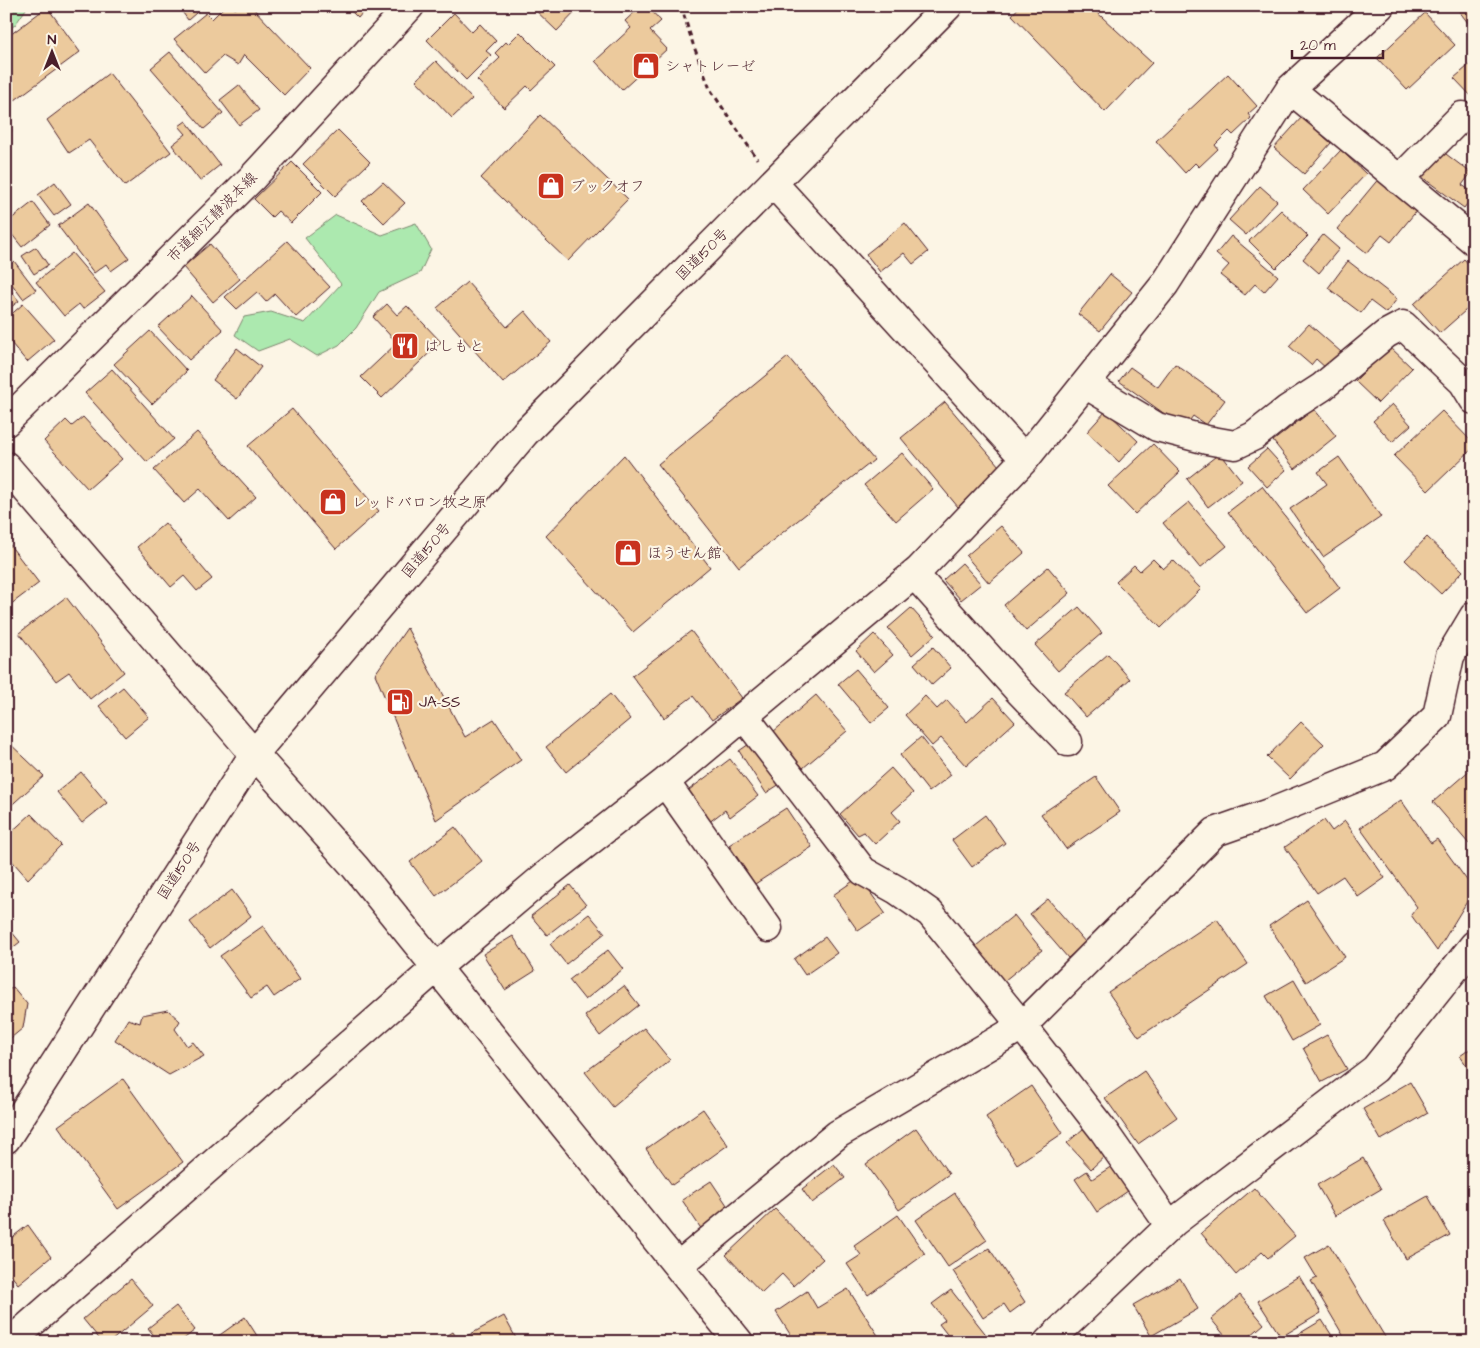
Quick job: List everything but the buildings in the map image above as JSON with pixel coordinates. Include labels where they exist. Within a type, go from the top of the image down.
[{"type":"main road","name":"市道細江静波本線","points":[[6,422],[252,178],[410,6]]},
{"type":"main road","name":"国道150号","points":[[6,1139],[254,754],[526,432],[948,6]]},
{"type":"main road","points":[[10,1342],[436,968],[545,876],[665,782],[914,574],[1025,459],[1165,284],[1290,89],[1380,6]]},
{"type":"main road","points":[[1290,89],[1474,241]]},
{"type":"main road","points":[[1399,180],[1462,116]]},
{"type":"main road","points":[[773,183],[1025,459]]},
{"type":"main road","points":[[1085,384],[1157,428],[1236,445],[1254,436],[1288,409],[1322,388],[1386,334],[1403,325],[1464,382],[1474,400]]},
{"type":"main road","points":[[6,466],[254,754],[355,868],[739,1342]]},
{"type":"main road","points":[[914,574],[1068,742]]},
{"type":"main road","points":[[678,1266],[838,1134],[1022,1026],[1214,832],[1272,812],[1385,766],[1437,716],[1450,656],[1474,616]]},
{"type":"main road","points":[[744,716],[863,870],[897,890],[930,913],[1103,1130],[1170,1226]]},
{"type":"main road","points":[[665,782],[768,928]]},
{"type":"main road","points":[[1048,1342],[1170,1226],[1375,1069],[1474,945]]},
{"type":"path","points":[[681,6],[710,89],[773,183]]},
{"type":"green space","points":[[6,6],[28,6],[15,25],[6,31]]},
{"type":"green space","points":[[336,215],[382,235],[416,223],[431,249],[420,273],[379,292],[356,328],[339,345],[317,356],[290,339],[258,351],[235,335],[244,317],[271,312],[305,323],[341,284],[305,238]]},
{"type":"place","name":"シャトレーゼ","points":[[646,66]]},
{"type":"place","name":"ブックオフ","points":[[551,186]]},
{"type":"place","name":"はしもと","points":[[405,346]]},
{"type":"place","name":"レッドバロン牧之原","points":[[333,502]]},
{"type":"place","name":"ほうせん館","points":[[628,553]]},
{"type":"place","name":"JA-SS","points":[[400,702]]}]
